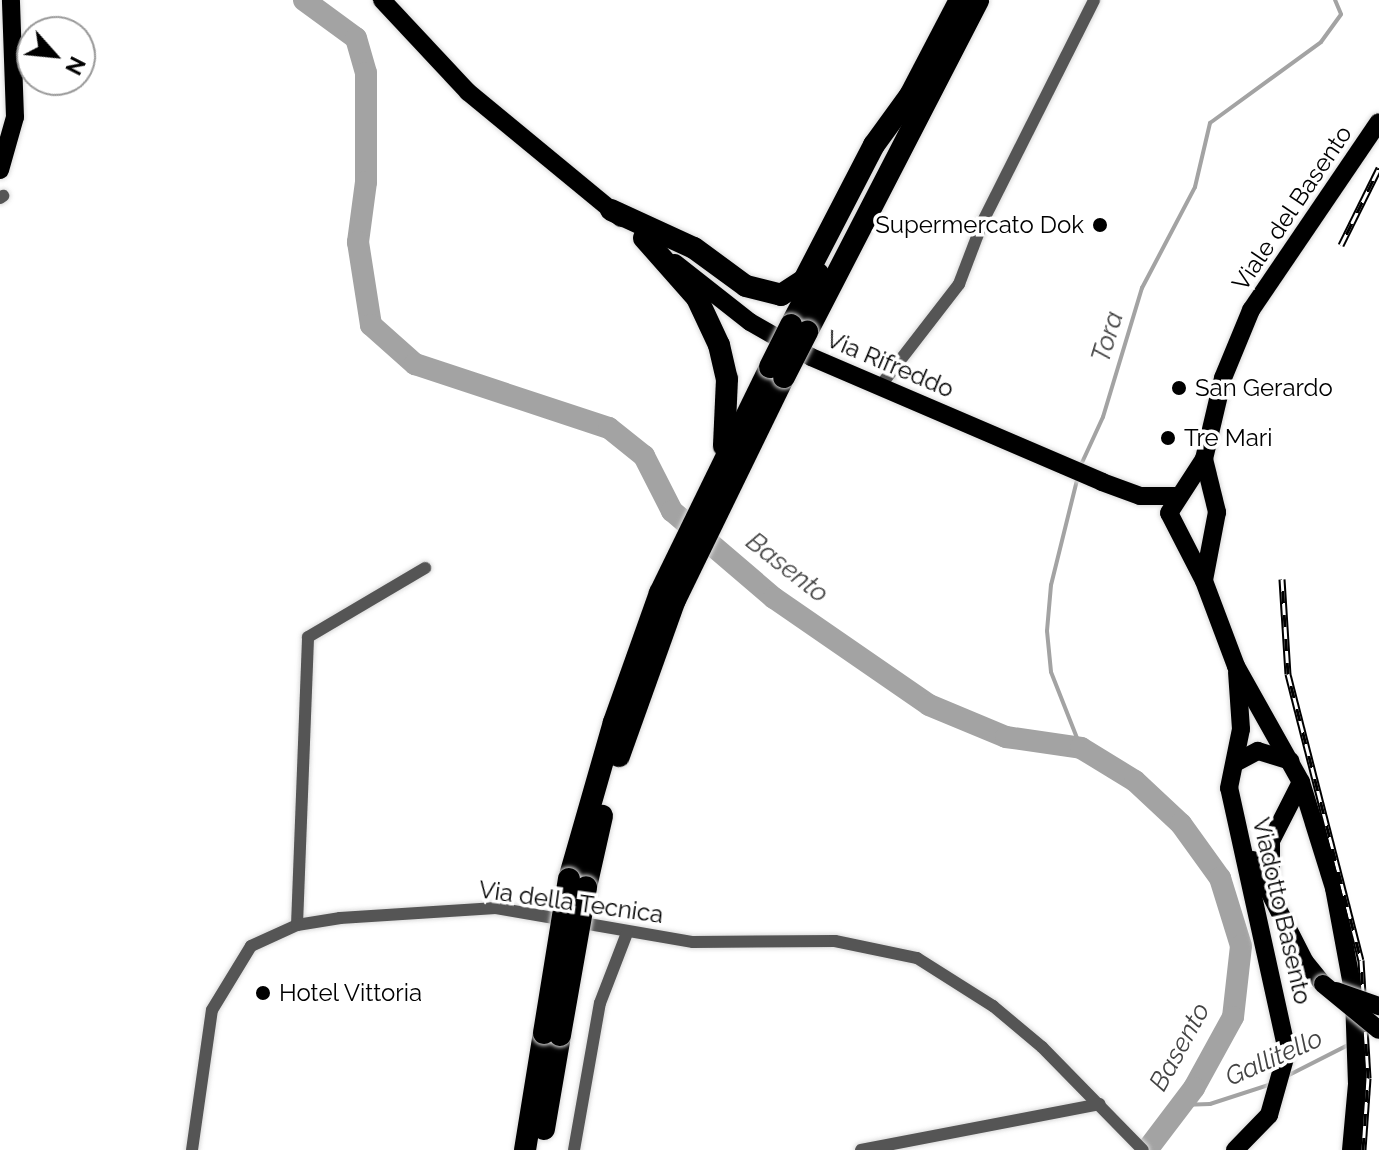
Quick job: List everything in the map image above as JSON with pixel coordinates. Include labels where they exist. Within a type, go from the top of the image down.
[{"type":"highway","points":[[525,1150],[552,1034],[578,883],[614,722],[723,480],[960,0]]},
{"type":"highway","points":[[777,372],[978,0]]},
{"type":"highway","points":[[611,210],[694,248],[746,286],[781,295],[804,280],[874,145],[911,94]]},
{"type":"highway","points":[[644,238],[688,285],[719,345],[729,417],[723,480]]},
{"type":"highway","points":[[540,1150],[552,1034]]},
{"type":"main road","points":[[382,0],[468,92],[611,210]]},
{"type":"main road","points":[[0,170],[12,135],[8,87],[11,2]]},
{"type":"main road","name":"Viale del Basento","points":[[1204,459],[1223,378],[1251,310],[1379,122]]},
{"type":"main road","name":"Via Rifreddo","points":[[611,210],[750,322],[881,385],[1140,496]]},
{"type":"main road","points":[[1174,528],[1181,494],[1204,459]]},
{"type":"main road","points":[[1204,459],[1217,519],[1210,531],[1204,581]]},
{"type":"main road","points":[[1140,496],[1181,494],[1212,499]]},
{"type":"main road","points":[[1140,496],[1174,528],[1204,581],[1236,666],[1301,782],[1334,888],[1354,996],[1357,1084],[1351,1150]]},
{"type":"main road","points":[[1174,528],[1195,538],[1210,531]]},
{"type":"main road","points":[[1235,763],[1241,729],[1236,666]]},
{"type":"main road","points":[[1235,763],[1258,751],[1291,761]]},
{"type":"main road","name":"Viadotto Basento","points":[[1235,763],[1229,788],[1287,1051],[1269,1115],[1235,1150]]},
{"type":"main road","points":[[1272,893],[1271,841],[1301,782]]},
{"type":"main road","points":[[1242,840],[1305,962],[1323,984],[1379,1030]]},
{"type":"main road","points":[[1323,984],[1379,1006]]},
{"type":"street","points":[[881,385],[959,284],[983,221],[1094,0]]},
{"type":"street","points":[[297,925],[308,637],[425,568]]},
{"type":"street","name":"Via della Tecnica","points":[[192,1150],[206,1038],[221,986],[251,946],[297,925],[415,910],[496,908],[693,942],[835,941],[917,958],[993,1006],[1100,1104],[1143,1150]]},
{"type":"street","points":[[574,1150],[600,1003],[627,933]]},
{"type":"street","points":[[861,1150],[1100,1104]]},
{"type":"waterway","name":"Basento","points":[[304,0],[356,38],[366,73],[366,182],[358,242],[371,325],[415,364],[609,428],[644,456],[672,511],[774,598],[929,705],[1006,737],[1081,748],[1135,781],[1181,824],[1220,878],[1241,946],[1233,1017],[1194,1088],[1147,1150]]},
{"type":"waterway","name":"Tora","points":[[1080,467],[1103,417],[1142,288],[1195,187],[1210,123],[1321,42],[1341,14],[1335,0]]},
{"type":"waterway","name":"Tora","points":[[1078,476],[1051,585],[1047,631],[1051,672],[1081,748]]},
{"type":"waterway","name":"Gallitello","points":[[1287,1076],[1350,1044]]},
{"type":"waterway","name":"Gallitello","points":[[1181,1105],[1210,1104],[1272,1084]]},
{"type":"railway","points":[[1341,245],[1379,168]]},
{"type":"railway","points":[[1282,579],[1288,674],[1361,960],[1368,1078],[1363,1150]]},
{"type":"place","name":"Supermercato Dok","points":[[1100,225]]},
{"type":"place","name":"San Gerardo","points":[[1179,388]]},
{"type":"place","name":"Tre Mari","points":[[1168,438]]},
{"type":"place","name":"Hotel Vittoria","points":[[263,993]]}]
